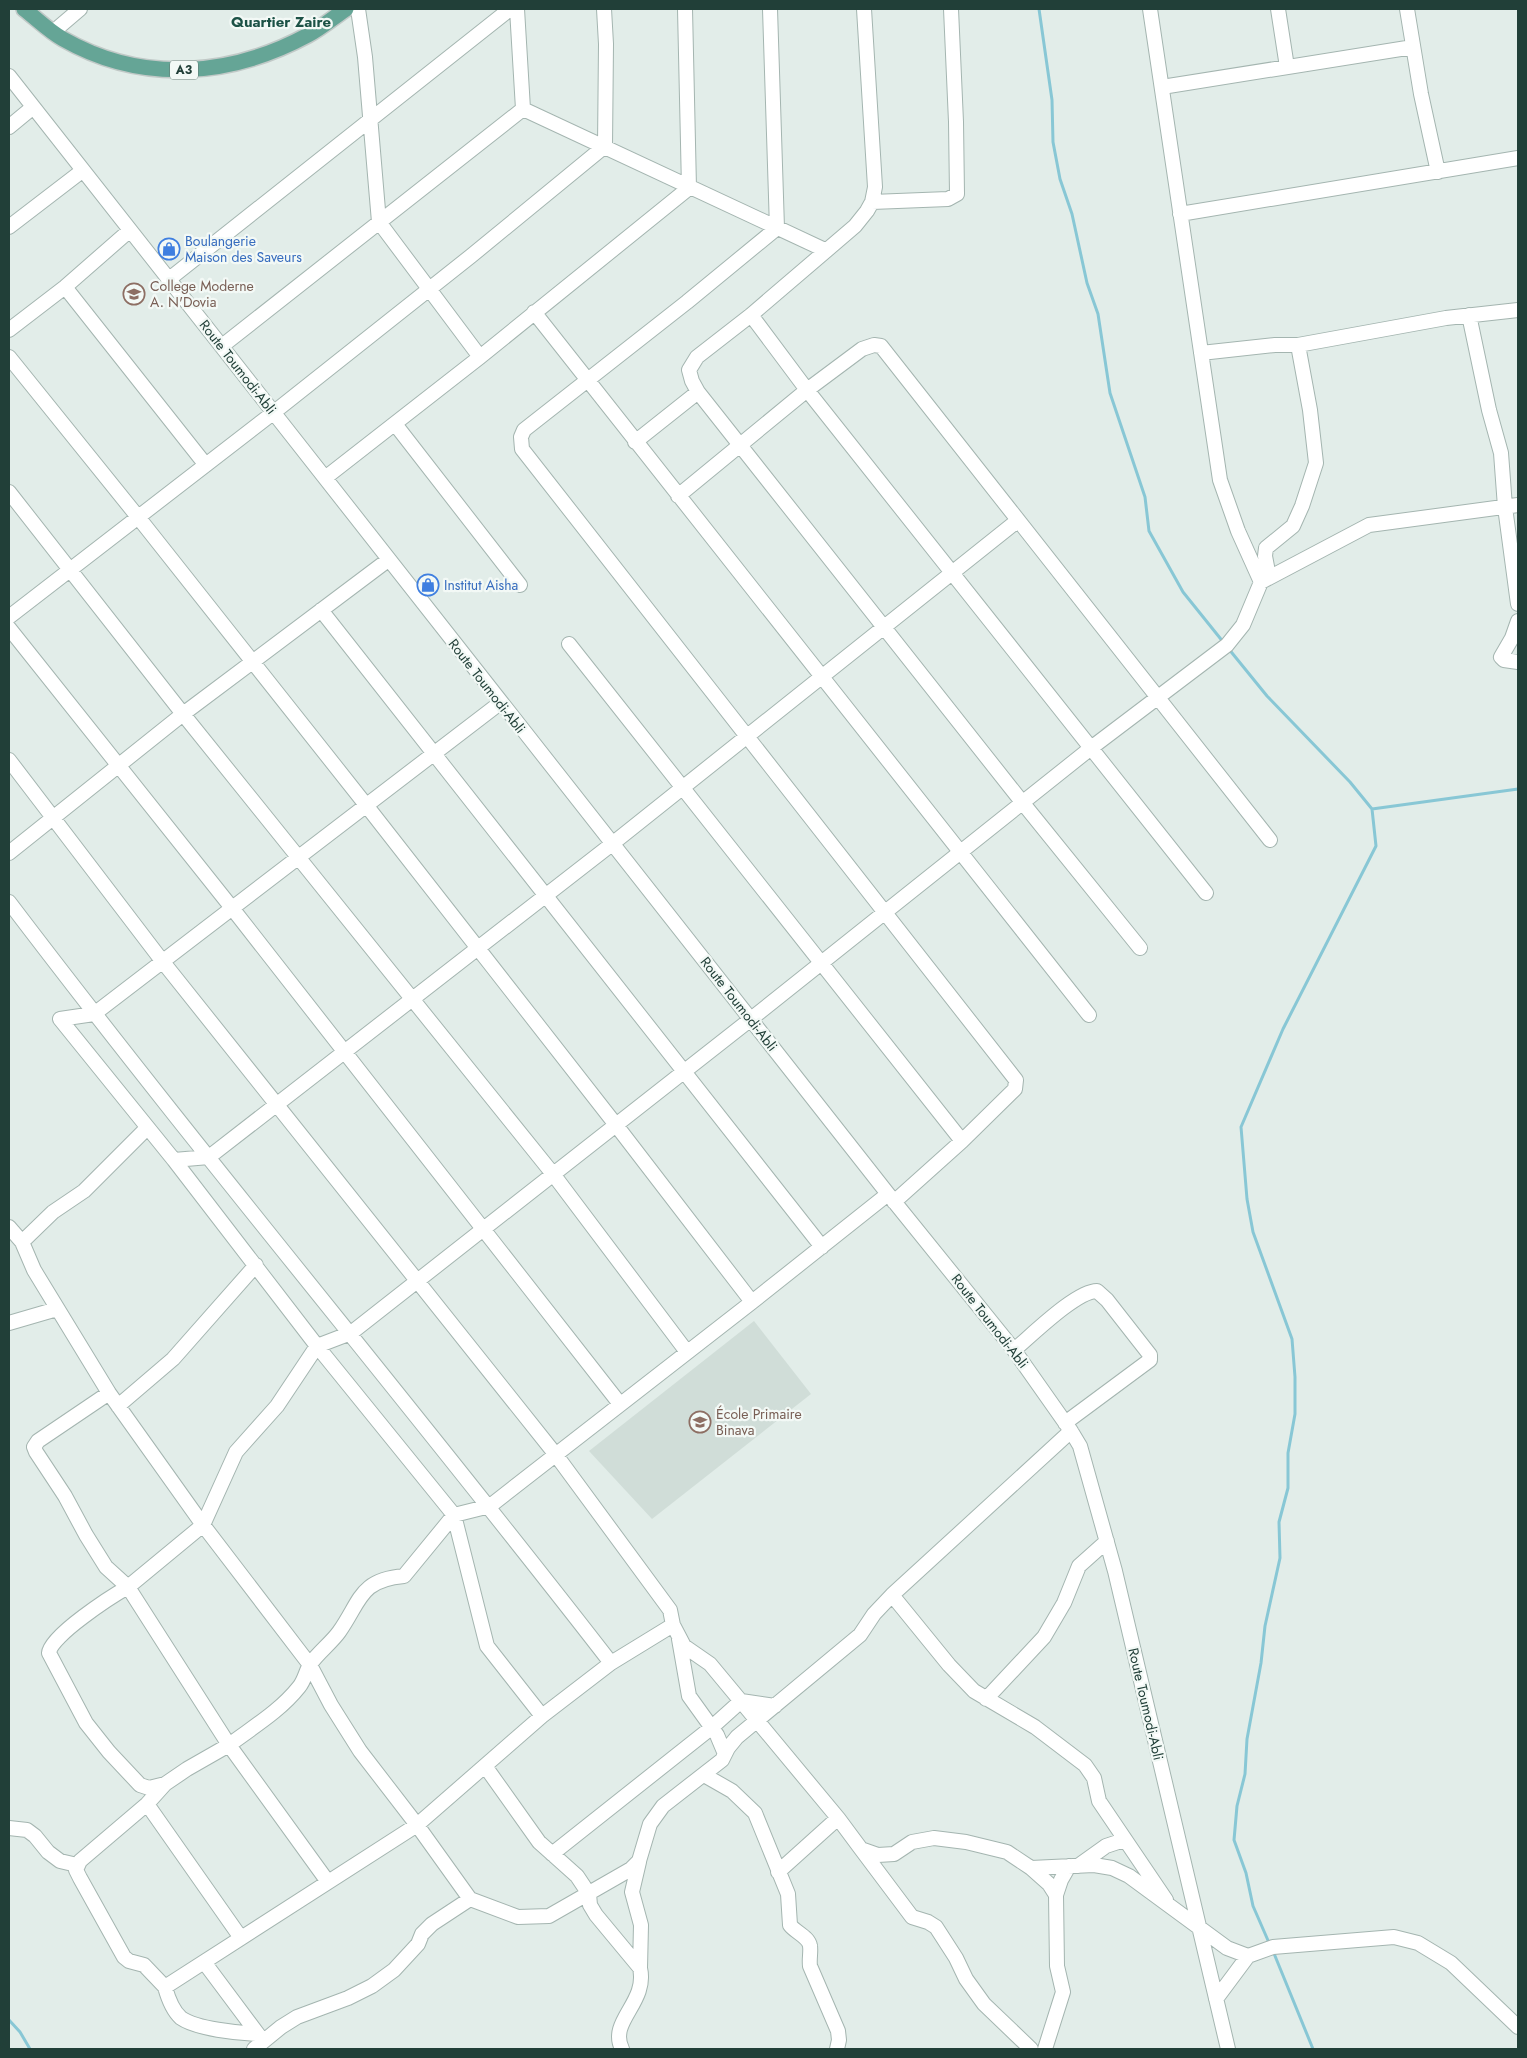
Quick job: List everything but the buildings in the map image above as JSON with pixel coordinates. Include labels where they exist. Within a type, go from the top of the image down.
[{"type":"main road","name":"A3","points":[[24,9],[63,39],[79,46],[129,64],[150,69],[173,70],[214,68],[254,59],[310,34],[346,9]]},
{"type":"street","points":[[54,32],[80,9]]},
{"type":"street","points":[[358,9],[365,57],[379,222],[480,357]]},
{"type":"street","points":[[168,280],[510,9]]},
{"type":"street","points":[[517,9],[523,109]]},
{"type":"street","points":[[604,9],[606,44],[605,146]]},
{"type":"street","points":[[685,9],[689,188]]},
{"type":"street","points":[[770,9],[777,228]]},
{"type":"street","points":[[864,9],[875,187],[872,202],[855,226],[752,315],[697,357],[689,370],[690,376],[698,392],[1022,802],[1140,948]]},
{"type":"street","points":[[872,202],[948,199],[957,194],[951,9]]},
{"type":"street","points":[[1150,9],[1220,480],[1238,531],[1265,579]]},
{"type":"street","points":[[1278,9],[1287,67]]},
{"type":"street","points":[[1407,9],[1438,172]]},
{"type":"street","points":[[1162,87],[1413,46]]},
{"type":"street","name":"Route Toumodi-Abli","points":[[9,76],[82,172],[222,346],[500,703],[891,1198],[1014,1350],[1080,1446],[1107,1541],[1228,2049]]},
{"type":"street","points":[[9,126],[32,108]]},
{"type":"street","points":[[523,109],[825,250]]},
{"type":"street","points":[[222,346],[523,109]]},
{"type":"street","points":[[9,617],[273,413],[471,256],[605,146]]},
{"type":"street","points":[[1180,214],[1518,158]]},
{"type":"street","points":[[9,227],[82,172]]},
{"type":"street","points":[[325,478],[480,357],[689,188]]},
{"type":"street","points":[[260,2043],[182,2018],[174,2009],[164,1987],[144,1965],[129,1961],[124,1957],[76,1870],[80,1861],[147,1804],[165,1784],[229,1745],[284,1704],[301,1685],[310,1665],[339,1632],[365,1591],[378,1581],[390,1577],[404,1576],[454,1515],[490,1506],[822,1247],[891,1198],[962,1141],[1015,1089],[1016,1080],[886,911],[522,449],[521,443],[524,430],[687,302],[777,228]]},
{"type":"street","points":[[9,330],[65,287],[129,231]]},
{"type":"street","points":[[65,287],[205,464]]},
{"type":"street","points":[[1201,353],[1276,345],[1298,345],[1469,316],[1518,310]]},
{"type":"street","points":[[534,312],[1090,1015]]},
{"type":"street","points":[[752,315],[807,390],[1206,893]]},
{"type":"street","points":[[1469,316],[1489,410],[1501,453],[1511,506],[1518,604]]},
{"type":"street","points":[[678,496],[807,390],[862,349],[874,345],[881,346],[1270,840]]},
{"type":"street","points":[[165,1784],[149,1788],[140,1785],[109,1752],[86,1723],[49,1653],[50,1649],[89,1612],[128,1587],[203,1525],[236,1452],[277,1406],[317,1346],[351,1333],[482,1228],[751,1019],[1090,748],[1227,645],[1236,635],[1265,579],[1266,548],[1293,526],[1302,506],[1316,463],[1311,419],[1298,345]]},
{"type":"street","points":[[9,357],[366,805],[752,1302]]},
{"type":"street","points":[[635,442],[698,392]]},
{"type":"street","points":[[395,424],[520,585]]},
{"type":"street","points":[[9,492],[183,714],[553,1174],[687,1352]]},
{"type":"street","points":[[1265,579],[1369,525],[1511,506]]},
{"type":"street","points":[[174,1160],[209,1157],[612,844],[1017,521]]},
{"type":"street","points":[[9,853],[183,714],[388,560]]},
{"type":"street","points":[[321,610],[822,1247]]},
{"type":"street","points":[[1518,621],[1512,638],[1501,656],[1504,660],[1518,662]]},
{"type":"street","points":[[9,628],[232,908],[620,1404]]},
{"type":"street","points":[[569,644],[962,1141]]},
{"type":"street","points":[[500,703],[94,1014],[60,1019],[174,1160],[317,1346],[454,1515],[487,1646],[542,1716]]},
{"type":"street","points":[[9,760],[163,962],[556,1455],[670,1610],[673,1625],[679,1639],[689,1696],[721,1740],[725,1754]]},
{"type":"street","points":[[9,902],[94,1014],[490,1506],[611,1662]]},
{"type":"street","points":[[22,1242],[52,1212],[84,1191],[148,1128]]},
{"type":"street","points":[[9,1227],[22,1242],[34,1270],[109,1393],[203,1525],[310,1665],[331,1705],[360,1751],[417,1825],[470,1899],[518,1917],[550,1916],[631,1869],[639,1861]]},
{"type":"street","points":[[118,1406],[173,1359],[256,1265]]},
{"type":"street","points":[[622,2049],[618,2041],[620,2026],[631,2010],[641,1987],[642,1978],[640,1968],[641,1925],[632,1892],[639,1861],[654,1817],[674,1796],[722,1760],[737,1737],[860,1635],[874,1614],[892,1595],[1068,1427],[1150,1360],[1150,1355],[1097,1290],[1091,1291],[1065,1306],[1014,1350]]},
{"type":"street","points":[[9,1323],[57,1309]]},
{"type":"street","points":[[109,1393],[38,1441],[34,1447],[36,1452],[65,1496],[106,1567],[128,1587],[229,1745],[328,1882]]},
{"type":"street","points":[[986,1699],[1044,1637],[1067,1596],[1079,1566],[1107,1541]]},
{"type":"street","points":[[892,1595],[963,1681],[986,1699],[1035,1728],[1085,1765],[1094,1778],[1099,1800],[1170,1906]]},
{"type":"street","points":[[164,1987],[417,1825],[542,1716],[611,1662],[673,1625]]},
{"type":"street","points":[[679,1639],[690,1651],[710,1664],[758,1720],[838,1818],[912,1917],[928,1922],[936,1927],[956,1958],[966,1979],[984,2004],[1031,2049]]},
{"type":"street","points":[[741,1701],[775,1706]]},
{"type":"street","points":[[552,1854],[711,1728],[741,1701]]},
{"type":"street","points":[[485,1766],[539,1842],[570,1868],[589,1894],[590,1905],[596,1915],[640,1968]]},
{"type":"street","points":[[704,1775],[732,1791],[755,1813],[788,1894],[790,1925],[811,1946],[810,1966],[838,2031],[837,2049]]},
{"type":"street","points":[[147,1804],[241,1938]]},
{"type":"street","points":[[778,1872],[838,1818]]},
{"type":"street","points":[[9,1828],[27,1830],[35,1836],[48,1852],[60,1861],[77,1865]]},
{"type":"street","points":[[861,1849],[878,1855],[894,1854],[912,1842],[922,1839],[966,1842],[1007,1852],[1031,1868],[1049,1884],[1056,1895]]},
{"type":"street","points":[[1045,2049],[1063,1992],[1057,1966],[1056,1895],[1061,1880],[1073,1866],[1106,1846],[1124,1840]]},
{"type":"street","points":[[1031,1868],[1094,1865],[1112,1868],[1129,1876],[1227,1948],[1248,1956]]},
{"type":"street","points":[[260,2043],[297,2017],[348,1998],[372,1986],[399,1964],[418,1944],[422,1934],[432,1924],[470,1899]]},
{"type":"street","points":[[1216,1999],[1248,1956],[1273,1946],[1394,1937],[1418,1943],[1450,1963],[1518,2028]]},
{"type":"street","points":[[204,1962],[260,2043]]},
{"type":"shaded area","name":"École Primaire Binava","points":[[754,1321],[811,1394],[652,1519],[589,1451]]},
{"type":"waterway","points":[[1039,9],[1052,100],[1053,142],[1060,179],[1072,214],[1087,283],[1098,314],[1110,393],[1145,497],[1149,531],[1183,592],[1224,643]]},
{"type":"waterway","points":[[1228,648],[1267,696],[1350,782],[1372,809],[1376,846],[1283,1029],[1241,1127],[1247,1199],[1253,1232],[1292,1339],[1295,1377],[1295,1414],[1288,1453],[1288,1488],[1279,1522],[1280,1558],[1265,1626],[1261,1663],[1247,1739],[1245,1774],[1237,1806],[1234,1840],[1246,1873],[1253,1906],[1270,1945]]},
{"type":"waterway","points":[[1372,809],[1518,789]]},
{"type":"waterway","points":[[1273,1951],[1313,2049]]},
{"type":"waterway","points":[[9,2020],[20,2032],[30,2049]]},
{"type":"place","name":"Boulangerie Maison des Saveurs","points":[[169,249]]},
{"type":"place","name":"College Moderne A. N'Dovia","points":[[134,294]]},
{"type":"place","name":"Institut Aisha","points":[[428,585]]},
{"type":"place","name":"École Primaire Binava","points":[[700,1422]]},
{"type":"district","name":"Quartier Zaire","points":[[281,22]]}]
